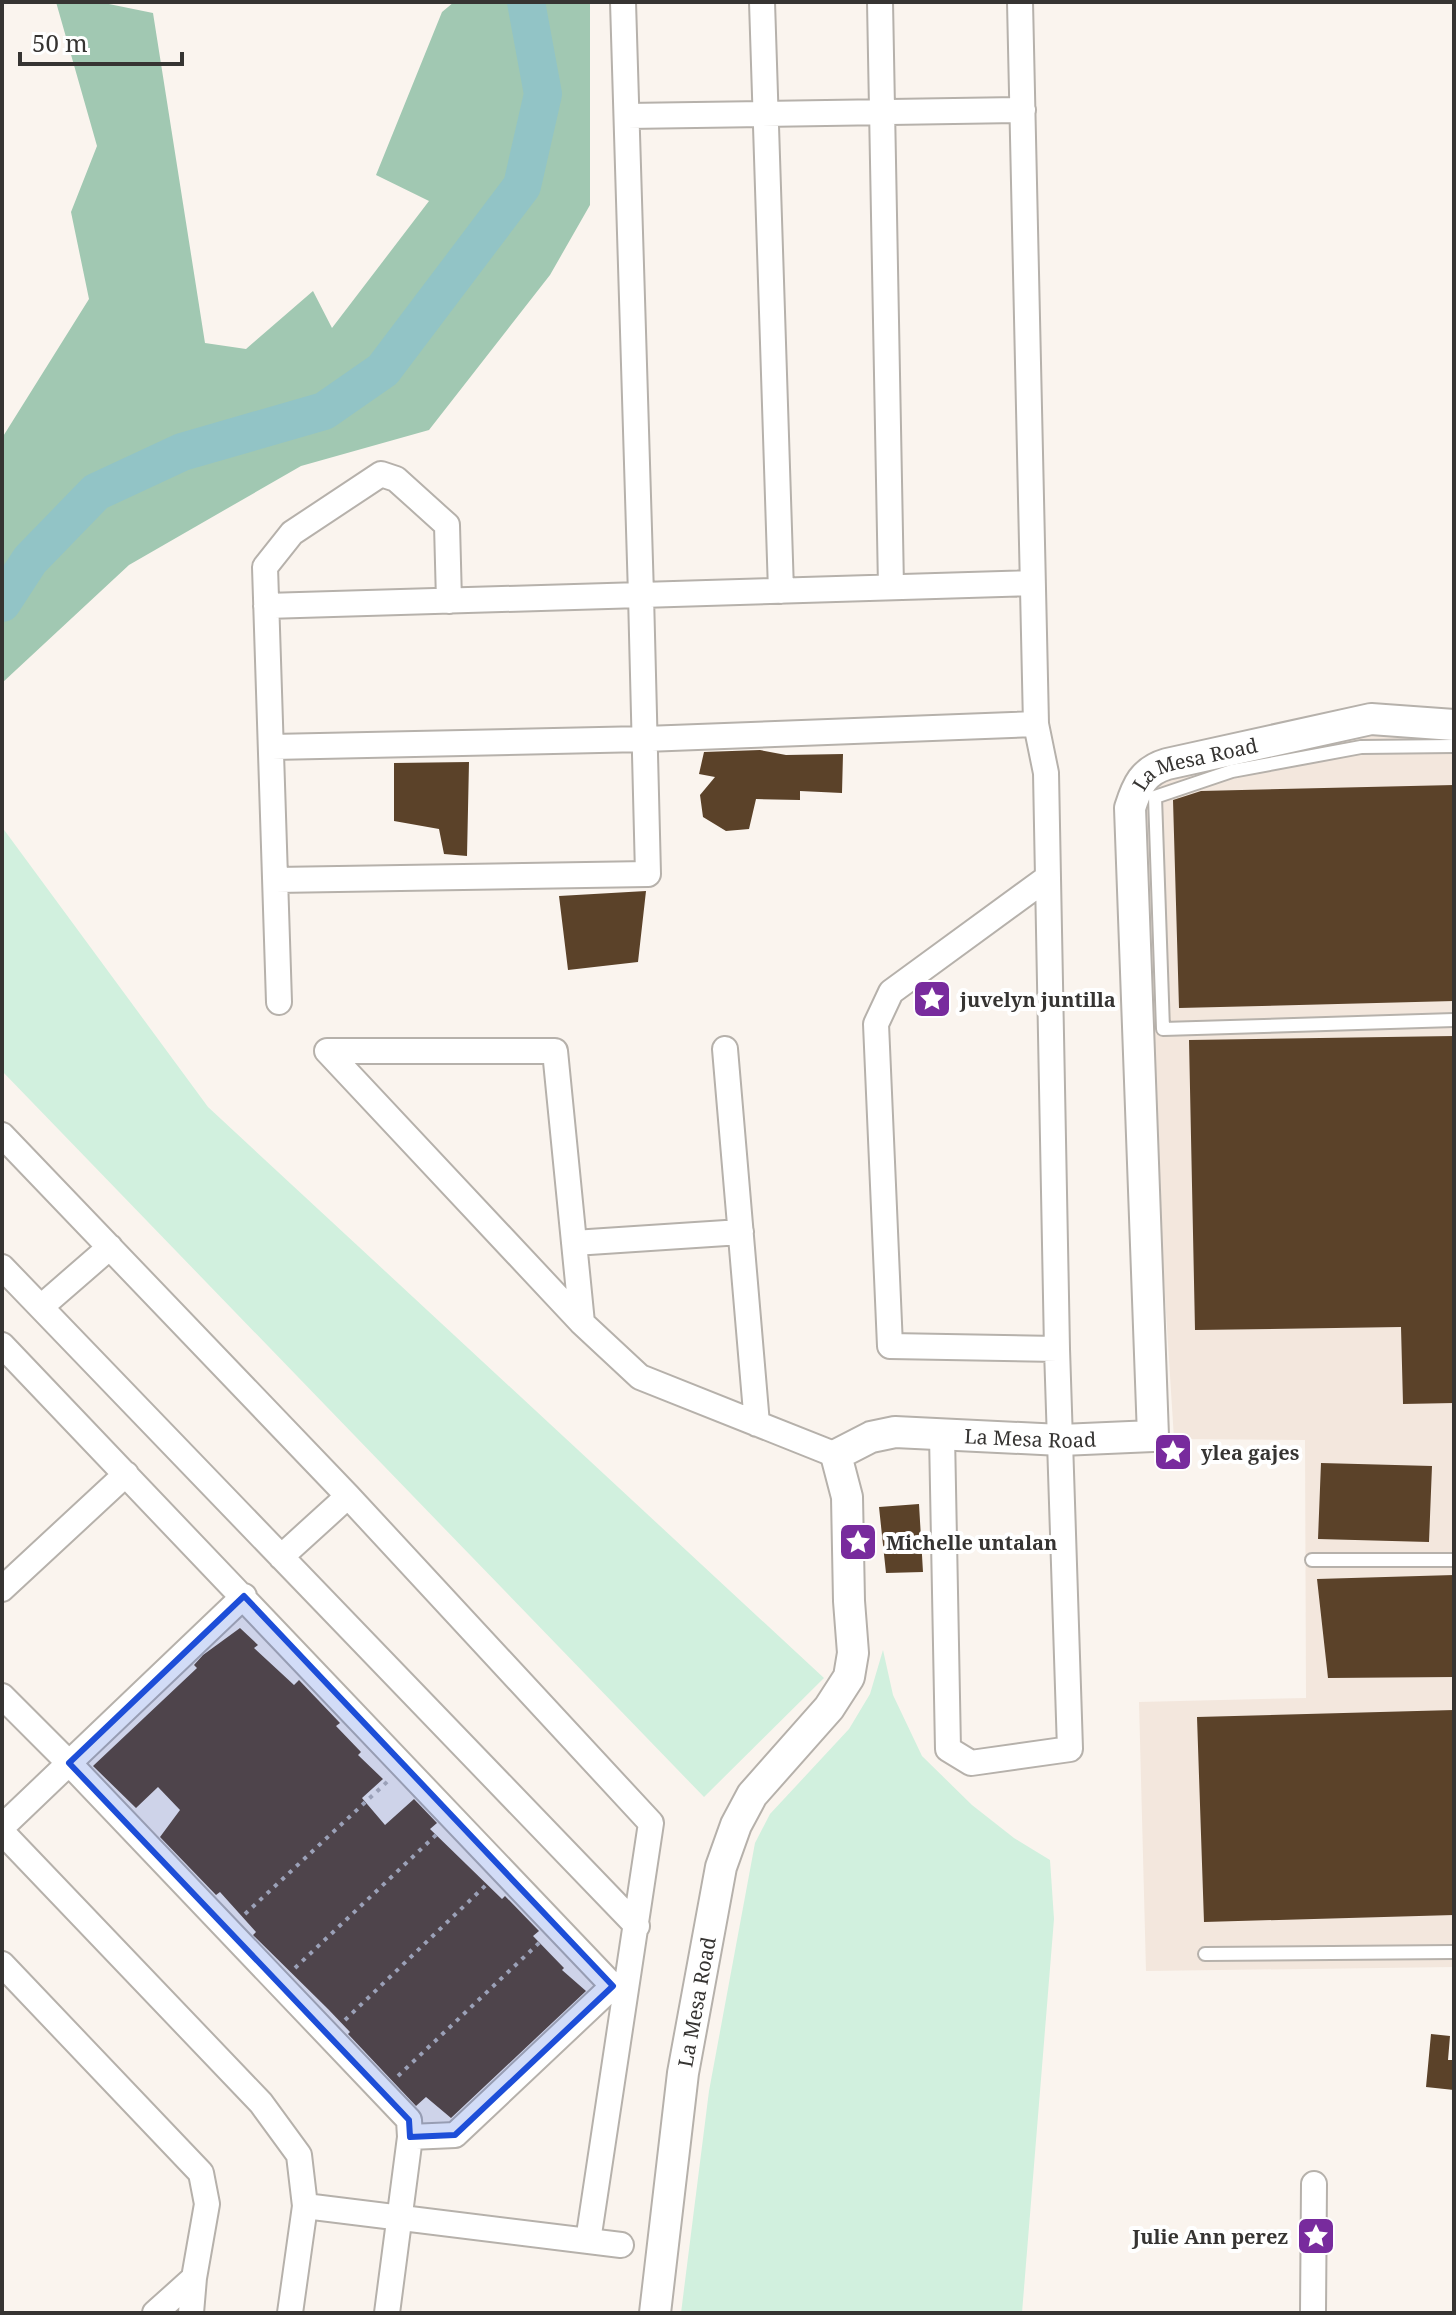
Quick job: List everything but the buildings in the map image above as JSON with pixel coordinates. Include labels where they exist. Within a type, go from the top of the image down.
[{"type":"street","points":[[276,880],[648,874],[623,2]]},
{"type":"street","points":[[762,2],[763,114],[781,591]]},
{"type":"street","points":[[880,2],[891,587]]},
{"type":"street","points":[[942,1435],[948,1749],[971,1763],[1070,1749],[1057,1349],[1046,773],[1036,724],[1020,2]]},
{"type":"street","points":[[627,116],[1023,110]]},
{"type":"street","points":[[279,1002],[265,567],[292,533],[381,474],[396,479],[447,525],[449,601]]},
{"type":"street","points":[[266,606],[1032,583]]},
{"type":"street","name":"La Mesa Road","points":[[655,2313],[683,2073],[721,1867],[736,1825],[752,1795],[829,1708],[849,1677],[853,1653],[847,1497],[836,1455],[871,1437],[895,1432],[1061,1440],[1153,1436],[1130,808],[1138,784],[1152,768],[1371,719],[1454,725]]},
{"type":"street","points":[[272,747],[645,739],[1036,724]]},
{"type":"street","points":[[1047,878],[891,992],[876,1024],[890,1346],[1057,1349]]},
{"type":"street","points":[[725,1049],[757,1424]]},
{"type":"street","points":[[582,1323],[555,1051],[327,1051],[582,1323],[640,1377],[836,1455]]},
{"type":"street","points":[[2,1135],[348,1496],[651,1823],[588,2241]]},
{"type":"street","points":[[574,1243],[741,1232]]},
{"type":"street","points":[[41,1307],[110,1247]]},
{"type":"street","points":[[2,1267],[637,1926]]},
{"type":"street","points":[[2,1345],[613,1986],[455,2135],[410,2137]]},
{"type":"street","points":[[2,1589],[126,1474]]},
{"type":"street","points":[[281,1557],[348,1496]]},
{"type":"street","points":[[244,1596],[2,1829],[261,2103],[299,2155],[305,2206],[290,2313]]},
{"type":"street","points":[[2,1696],[409,2120],[410,2137],[387,2313]]},
{"type":"street","points":[[2,1964],[201,2173],[207,2204],[191,2313]]},
{"type":"street","points":[[1313,2313],[1314,2184]]},
{"type":"street","points":[[305,2206],[621,2245]]},
{"type":"street","points":[[155,2313],[194,2278]]},
{"type":"lane","points":[[1454,746],[1361,747],[1232,771],[1155,797],[1163,1029],[1454,1020]]},
{"type":"lane","points":[[1312,1560],[1454,1560]]},
{"type":"lane","points":[[1205,1954],[1454,1952]]},
{"type":"path","points":[[228,1930],[404,1766]]},
{"type":"path","points":[[278,1983],[454,1818]]},
{"type":"path","points":[[329,2036],[503,1869]]},
{"type":"path","points":[[382,2091],[557,1926]]},
{"type":"highlighted area","points":[[244,1596],[613,1986],[455,2135],[410,2137],[409,2120],[69,1763]]},
{"type":"shaded area","points":[[1354,728],[1454,737],[1454,1967],[1146,1971],[1139,1702],[1306,1698],[1305,1440],[1174,1439],[1149,1042],[1143,792],[1169,773]]},
{"type":"green space","points":[[56,2],[99,2],[153,13],[205,343],[246,349],[313,291],[332,328],[429,201],[376,175],[442,12],[454,2],[590,2],[590,205],[550,275],[429,430],[301,466],[129,565],[2,683],[2,438],[89,299],[71,212],[97,146]]},
{"type":"green space","points":[[2,827],[208,1107],[824,1678],[704,1797],[2,1071]]},
{"type":"green space","points":[[883,1650],[893,1695],[922,1756],[972,1805],[1014,1838],[1050,1860],[1054,1919],[1022,2313],[681,2313],[709,2091],[755,1843],[770,1814],[849,1729],[870,1694]]},
{"type":"waterway","points":[[2,603],[30,560],[96,492],[182,452],[324,411],[383,370],[522,186],[543,94],[526,2]]},
{"type":"place","name":"juvelyn juntilla","points":[[932,999]]},
{"type":"place","name":"ylea gajes","points":[[1173,1452]]},
{"type":"place","name":"Michelle untalan","points":[[858,1542]]},
{"type":"place","name":"Julie Ann perez","points":[[1316,2236]]}]
